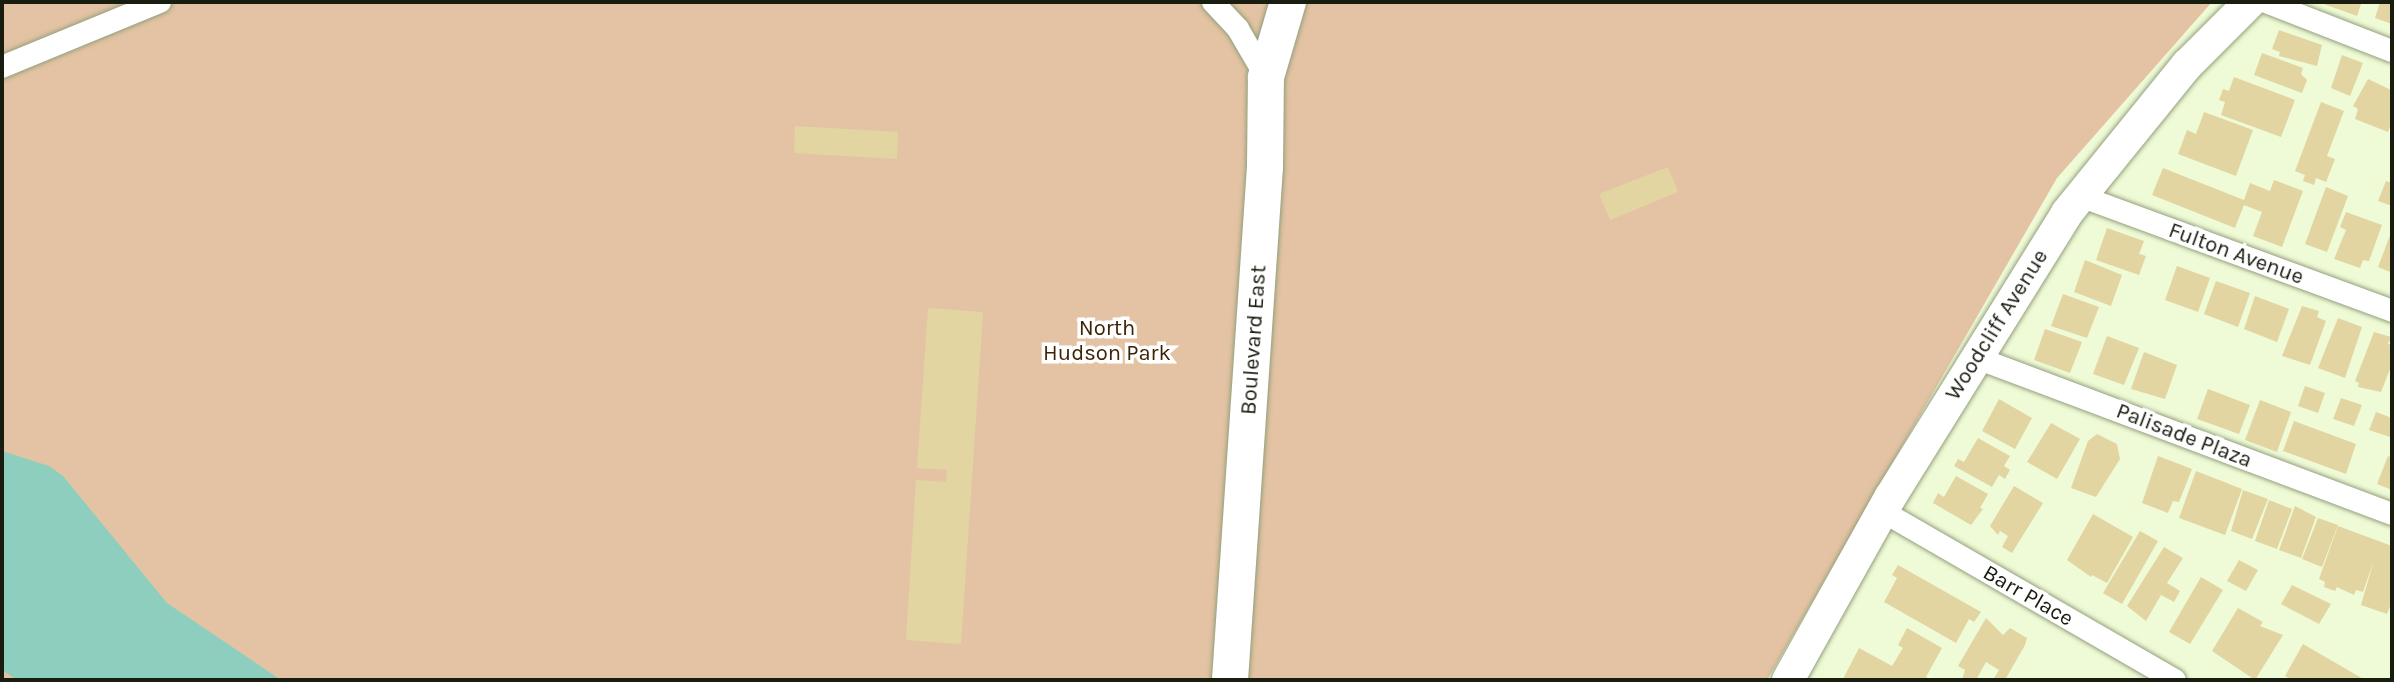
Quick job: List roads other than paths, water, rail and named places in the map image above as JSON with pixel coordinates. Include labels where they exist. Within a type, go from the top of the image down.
[{"type":"main road","name":"Boulevard East","points":[[1230,680],[1264,196],[1266,77],[1288,2]]},
{"type":"main road","name":"Woodcliff Avenue","points":[[1788,680],[1882,511],[2080,196],[2187,65],[2250,2]]},
{"type":"street","points":[[2,67],[160,2]]},
{"type":"street","points":[[1213,2],[1238,29],[1266,77]]},
{"type":"street","points":[[2266,2],[2392,51]]},
{"type":"street","name":"Fulton Avenue","points":[[2080,196],[2392,311]]},
{"type":"street","name":"Palisade Plaza","points":[[1977,358],[2392,514]]},
{"type":"street","name":"Barr Place","points":[[1882,511],[2175,680]]},
{"type":"water","points":[[2,451],[49,466],[63,476],[167,603],[281,680],[17,680],[2,670]]},
{"type":"park label","name":"North Hudson Park","points":[[1107,340]]}]
